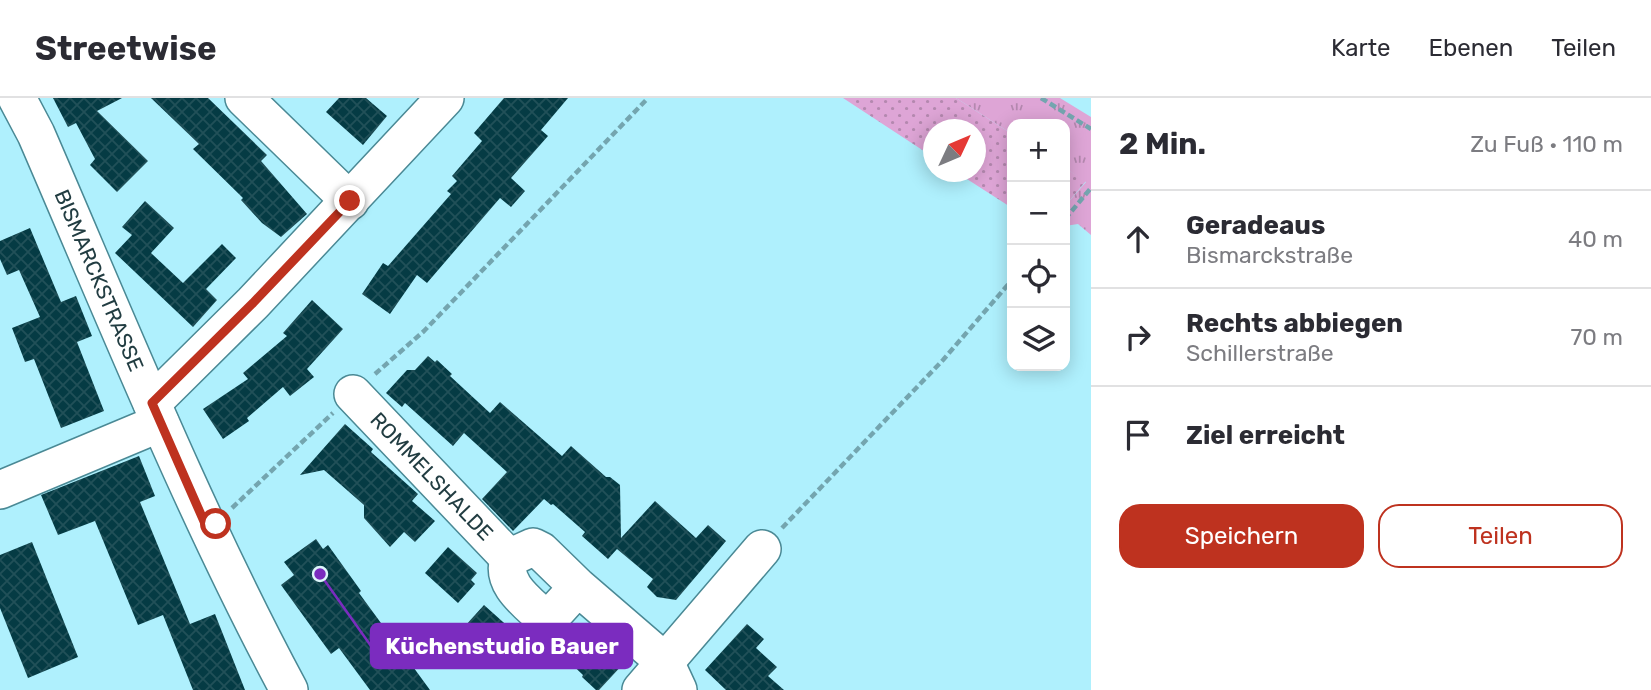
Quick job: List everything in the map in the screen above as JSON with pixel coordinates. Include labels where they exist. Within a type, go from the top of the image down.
[{"type":"street","name":"BISMARCKSTRASSE","points":[[17,98],[36,134],[206,526],[289,690]]},
{"type":"street","points":[[244,98],[350,201]]},
{"type":"street","points":[[0,490],[156,413],[253,303],[445,98]]},
{"type":"street","name":"ROMMELSHALDE","points":[[354,394],[509,558],[533,547],[541,551],[672,676]]},
{"type":"street","points":[[641,690],[672,676],[762,549]]},
{"type":"path","points":[[206,526],[216,524],[424,331],[648,98]]},
{"type":"path","points":[[1041,98],[1091,129]]},
{"type":"path","points":[[1070,213],[1091,188]]},
{"type":"path","points":[[762,549],[943,360],[1007,286]]},
{"type":"green space","points":[[843,98],[956,98],[1007,131],[1007,205],[972,182],[986,182],[986,119],[923,119],[923,150]]},
{"type":"green space","points":[[956,98],[1060,98],[1091,117],[1091,235],[1078,224],[1070,225],[1070,200],[1086,182],[1070,171],[1070,119],[1007,119],[1007,131]]},
{"type":"green space","points":[[1070,171],[1086,181],[1070,200]]},
{"type":"building","points":[[53,98],[122,98],[97,111],[148,161],[117,192],[90,165],[95,159],[76,123],[68,127]]},
{"type":"building","points":[[151,98],[208,98],[267,155],[261,161],[307,214],[281,237],[262,223],[241,200],[243,198],[193,149],[199,144]]},
{"type":"building","points":[[339,98],[366,98],[387,116],[363,145],[326,112]]},
{"type":"building","points":[[504,98],[568,98],[541,130],[548,136],[511,178],[525,191],[511,207],[500,198],[427,283],[417,275],[390,314],[362,294],[383,263],[388,266],[451,194],[447,191],[457,181],[452,176],[482,141],[474,133]]},
{"type":"building","points":[[145,201],[174,228],[151,253],[183,283],[222,244],[236,258],[206,289],[217,300],[193,327],[115,253],[132,235],[122,227]]},
{"type":"building","points":[[30,228],[61,302],[76,296],[92,336],[77,342],[104,411],[61,428],[34,359],[25,362],[12,328],[40,317],[19,270],[7,275],[0,259],[0,241]]},
{"type":"building","points":[[312,300],[343,329],[307,369],[314,377],[290,396],[283,387],[247,418],[249,421],[223,439],[203,409],[248,379],[243,373],[287,336],[283,333]]},
{"type":"building","points":[[428,356],[435,362],[437,360],[452,374],[450,376],[490,413],[500,402],[562,456],[571,446],[606,477],[620,485],[621,538],[655,501],[696,538],[708,525],[726,541],[676,600],[657,597],[647,587],[653,579],[617,549],[608,559],[582,536],[585,532],[544,499],[513,531],[482,499],[507,472],[464,433],[453,446],[405,403],[402,407],[386,393],[407,370],[415,370]]},
{"type":"building","points":[[345,424],[373,449],[371,452],[418,494],[412,501],[435,521],[415,542],[404,532],[390,547],[364,518],[364,505],[324,470],[300,475]]},
{"type":"building","points":[[139,456],[155,496],[140,502],[190,624],[215,614],[245,690],[193,690],[163,615],[138,625],[95,521],[58,535],[41,495]]},
{"type":"building","points":[[316,539],[323,549],[328,545],[361,591],[359,593],[430,690],[370,690],[339,648],[331,654],[281,585],[294,575],[284,562]]},
{"type":"building","points":[[32,542],[78,657],[28,678],[0,608],[0,555]]},
{"type":"building","points":[[448,547],[477,573],[471,580],[475,584],[458,603],[425,573]]},
{"type":"building","points":[[484,605],[521,638],[502,659],[465,626]]},
{"type":"building","points":[[747,624],[764,639],[756,648],[777,667],[768,676],[784,690],[726,690],[705,670]]},
{"type":"building","points":[[590,630],[625,662],[599,690],[582,677],[565,658]]},
{"type":"place","name":"Küchenstudio Bauer","points":[[320,574]]},
{"type":"route","points":[[216,524],[206,526],[152,403],[253,303],[350,201]]}]
